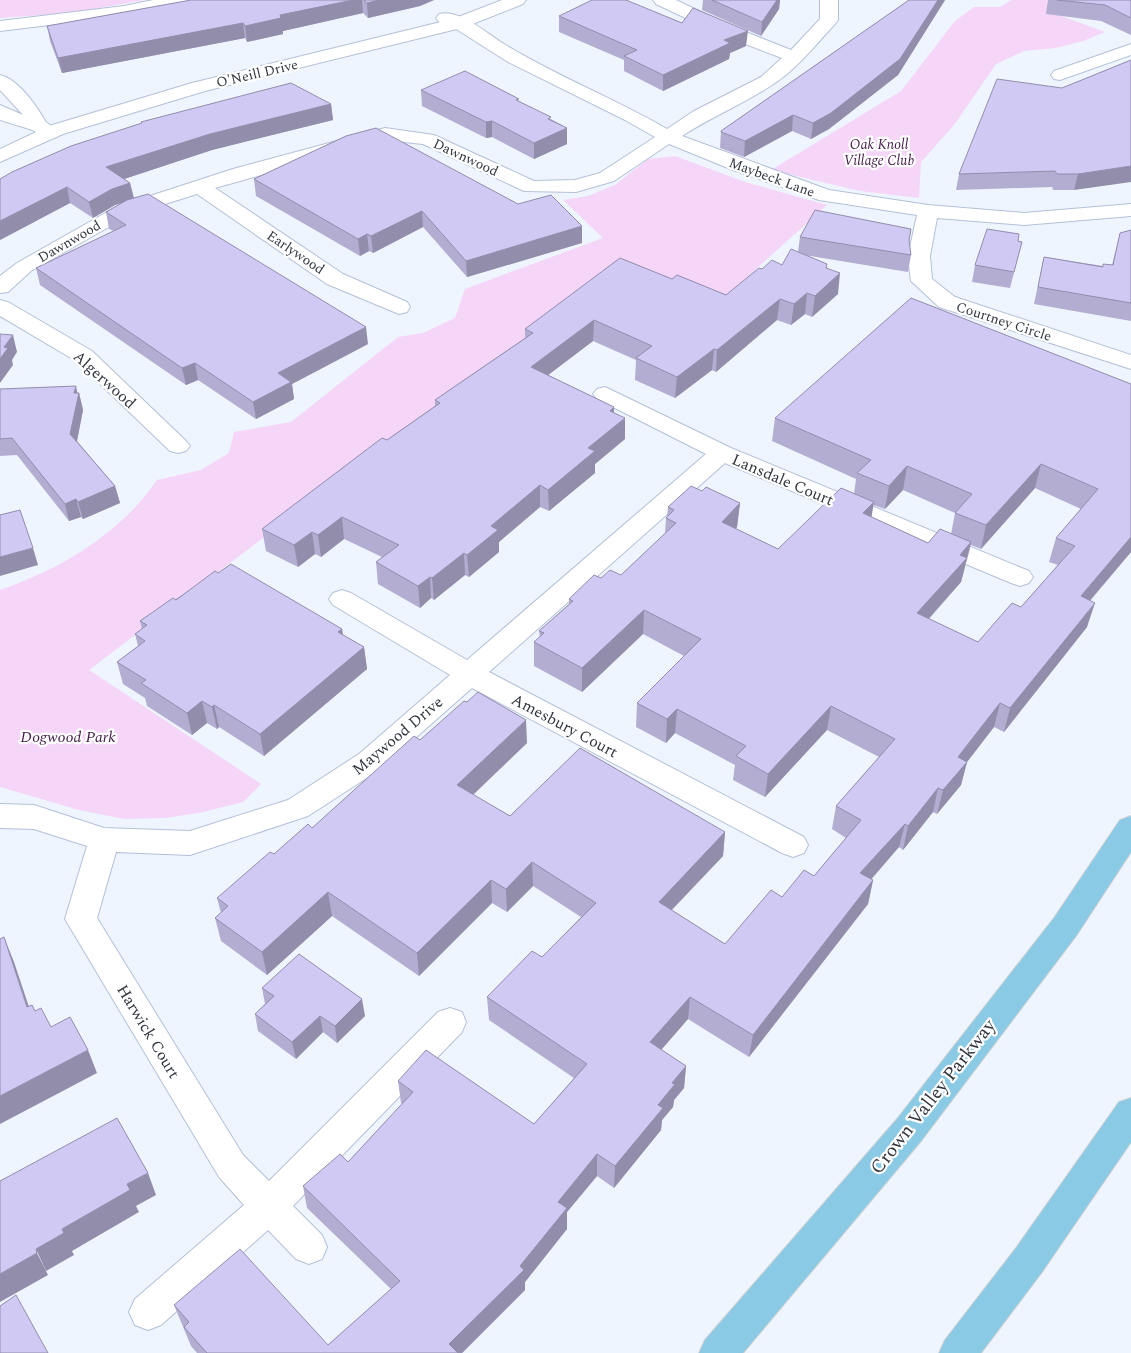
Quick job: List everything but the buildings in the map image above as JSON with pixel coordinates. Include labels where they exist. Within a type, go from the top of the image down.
[{"type":"main road","name":"Crown Valley Parkway","points":[[718,1353],[909,1130],[1065,927],[1131,828]]},
{"type":"main road","points":[[958,1353],[1029,1260],[1131,1113]]},
{"type":"street","points":[[0,26],[71,18],[179,0]]},
{"type":"street","name":"O'Neill Drive","points":[[452,21],[494,0]]},
{"type":"street","name":"O'Neill Drive","points":[[0,141],[452,21],[517,0]]},
{"type":"street","points":[[662,0],[725,30],[794,58]]},
{"type":"street","name":"Dawnwood","points":[[0,287],[24,267],[123,211],[199,186],[385,134],[427,139],[531,187],[576,186],[607,177],[670,138],[702,115],[767,81],[794,58],[830,20],[829,0]]},
{"type":"street","points":[[0,39],[17,32],[71,18]]},
{"type":"street","name":"Maybeck Lane","points":[[452,21],[514,58],[632,116],[670,138],[740,166],[826,196],[928,211],[1024,219],[1131,210]]},
{"type":"street","points":[[1060,75],[1131,49]]},
{"type":"street","points":[[0,80],[28,107],[44,129]]},
{"type":"street","points":[[0,111],[5,115],[44,129]]},
{"type":"street","name":"O'Neill Drive","points":[[0,156],[44,129]]},
{"type":"street","name":"Earlywood","points":[[199,186],[335,279],[399,307]]},
{"type":"street","name":"Courtney Circle","points":[[928,211],[919,256],[922,281],[947,302],[1131,362]]},
{"type":"street","name":"Algerwood","points":[[0,307],[84,356],[178,446]]},
{"type":"street","name":"Lansdale Court","points":[[605,394],[722,453],[1020,577]]},
{"type":"street","name":"Maywood Drive","points":[[0,816],[34,817],[104,840],[190,843],[298,808],[369,762],[722,453]]},
{"type":"street","name":"Amesbury Court","points":[[342,598],[469,674],[793,845]]},
{"type":"street","name":"Harwick Court","points":[[104,840],[81,919],[231,1166],[309,1247]]},
{"type":"street","points":[[148,1312],[269,1206],[450,1022]]},
{"type":"green space","points":[[0,0],[144,0],[70,13],[0,18]]},
{"type":"green space","name":"Oak Knoll Village Club","points":[[1012,0],[1068,0],[1050,12],[1105,32],[1083,41],[1056,48],[1024,51],[996,64],[954,125],[921,162],[919,198],[860,191],[771,170],[901,91],[955,21],[974,7],[1000,7]]},
{"type":"green space","name":"Dogwood Park","points":[[675,156],[745,182],[827,205],[724,298],[525,339],[89,670],[261,784],[243,802],[203,812],[166,818],[124,819],[79,810],[0,787],[0,590],[45,572],[88,547],[125,517],[157,480],[201,470],[229,453],[234,432],[291,422],[398,337],[423,333],[455,318],[465,289],[603,238],[563,200],[588,196],[615,185],[648,159]]}]
